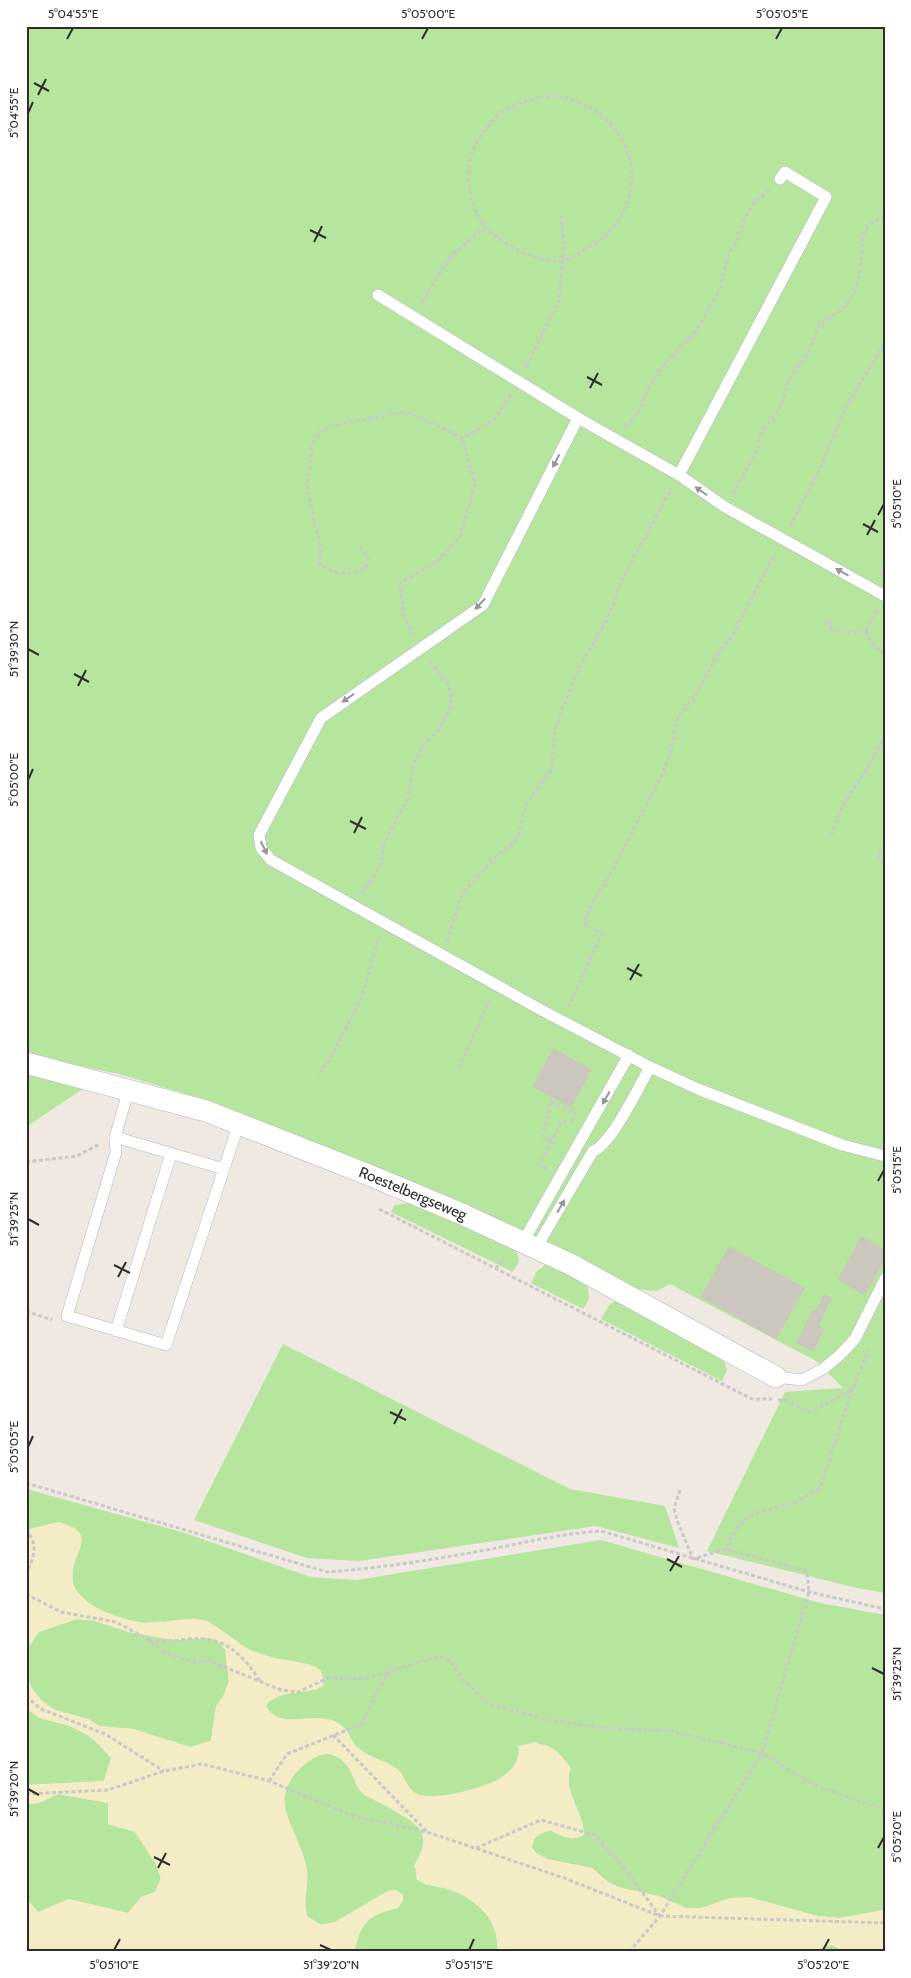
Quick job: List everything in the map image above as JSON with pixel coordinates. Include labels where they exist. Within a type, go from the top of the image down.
[{"type":"street","name":"Roestelbergseweg","points":[[26,1063],[129,1089],[239,1124],[364,1173],[530,1245],[611,1285],[776,1376]]},
{"type":"lane","points":[[679,475],[826,197],[785,172],[780,179]]},
{"type":"lane","points":[[378,295],[578,418],[679,475],[725,508],[782,539],[882,600]]},
{"type":"lane","points":[[578,418],[483,605],[321,718],[259,835],[261,848],[271,860],[650,1067],[698,1089],[842,1146],[885,1156]]},
{"type":"lane","points":[[530,1245],[629,1055]]},
{"type":"lane","points":[[530,1245],[593,1151],[601,1148],[611,1136],[650,1067]]},
{"type":"lane","points":[[129,1089],[115,1137],[116,1152],[67,1316],[166,1345],[239,1124]]},
{"type":"lane","points":[[115,1137],[224,1169]]},
{"type":"lane","points":[[116,1331],[171,1154]]},
{"type":"lane","points":[[776,1376],[802,1380],[823,1369],[840,1355],[855,1339],[885,1279]]},
{"type":"path","points":[[539,97],[565,97],[588,107],[608,120],[622,138],[628,150],[632,173],[625,211],[614,226],[597,244],[562,261],[528,255],[515,250],[484,228],[474,206],[468,179],[471,155],[495,117],[516,104],[539,97]]},
{"type":"path","points":[[618,439],[642,406],[646,392],[662,367],[697,330],[720,289],[729,252],[736,243],[743,222],[753,204],[780,179]]},
{"type":"path","points":[[462,438],[494,420],[505,406],[540,342],[559,301],[564,244],[561,215]]},
{"type":"path","points":[[725,508],[758,449],[761,433],[779,411],[791,376],[808,353],[820,324],[844,307],[854,293],[859,279],[863,238],[868,225],[885,215]]},
{"type":"path","points":[[413,316],[451,256],[484,228]]},
{"type":"path","points":[[562,1020],[602,934],[584,923],[593,902],[605,884],[662,775],[671,751],[677,718],[693,699],[721,649],[731,638],[817,475],[847,405],[885,343]]},
{"type":"path","points":[[355,906],[381,863],[384,843],[408,798],[414,762],[424,744],[439,730],[449,710],[452,697],[449,685],[420,649],[404,617],[400,583],[436,562],[460,537],[475,484],[462,438],[422,418],[404,412],[333,425],[319,432],[312,445],[307,488],[320,550],[319,563],[337,574],[354,573],[366,568],[368,559],[360,547]]},
{"type":"path","points":[[443,955],[462,894],[494,858],[513,844],[519,833],[526,805],[551,770],[555,730],[578,669],[606,622],[622,580],[679,475]]},
{"type":"path","points":[[866,631],[882,600]]},
{"type":"path","points":[[828,620],[828,625],[832,629],[842,632],[866,631]]},
{"type":"path","points":[[866,631],[872,644],[885,655]]},
{"type":"path","points":[[831,835],[844,803],[867,769],[885,735]]},
{"type":"path","points":[[885,843],[879,852],[879,858],[885,865]]},
{"type":"path","points":[[320,1074],[332,1056],[360,999],[376,943],[385,923]]},
{"type":"path","points":[[459,1068],[497,985]]},
{"type":"path","points":[[557,1145],[543,1136],[551,1098],[581,1116]]},
{"type":"path","points":[[26,1162],[77,1156],[115,1137]]},
{"type":"path","points":[[379,1210],[752,1399],[784,1400],[810,1412],[852,1390]]},
{"type":"path","points":[[26,1311],[57,1321],[67,1316]]},
{"type":"path","points":[[726,1550],[734,1531],[744,1518],[759,1511],[794,1503],[820,1488],[852,1390],[870,1347]]},
{"type":"path","points":[[26,1483],[327,1572],[357,1570],[441,1558],[577,1533],[601,1532],[810,1592],[885,1609]]},
{"type":"path","points":[[680,1490],[674,1508],[693,1559]]},
{"type":"path","points":[[26,1529],[34,1543],[35,1554],[26,1573]]},
{"type":"path","points":[[629,1952],[660,1916],[762,1753],[810,1592],[807,1571],[726,1550],[693,1559]]},
{"type":"path","points":[[26,1594],[61,1612],[116,1622],[149,1640],[165,1653],[189,1661],[210,1661],[281,1690],[298,1692],[328,1678],[365,1679],[440,1656],[451,1661],[460,1677],[489,1704],[555,1721],[603,1728],[671,1731],[762,1753],[814,1785],[885,1810]]},
{"type":"path","points":[[149,1640],[167,1642],[189,1639],[214,1640],[230,1647],[247,1661],[260,1682]]},
{"type":"path","points":[[269,1781],[286,1754],[362,1724],[378,1689],[391,1671]]},
{"type":"path","points":[[26,1696],[42,1709],[106,1734],[164,1771]]},
{"type":"path","points":[[333,1735],[427,1832]]},
{"type":"path","points":[[26,1794],[108,1790],[164,1771],[202,1764],[269,1781],[353,1816],[427,1832],[564,1878],[660,1916],[885,1923]]},
{"type":"path","points":[[475,1848],[541,1820],[595,1835],[624,1868],[660,1916]]},
{"type":"green space","points":[[26,26],[885,26],[885,1593],[857,1588],[707,1551],[785,1392],[843,1388],[816,1361],[670,1284],[657,1291],[634,1289],[305,1139],[196,1097],[119,1074],[26,1055]]},
{"type":"green space","points":[[26,1067],[87,1086],[26,1127]]},
{"type":"green space","points":[[409,1203],[516,1248],[519,1262],[513,1272],[391,1212],[395,1205]]},
{"type":"green space","points":[[549,1262],[587,1282],[589,1299],[583,1309],[531,1283],[537,1271]]},
{"type":"green space","points":[[619,1299],[723,1357],[727,1370],[722,1381],[601,1319],[609,1305]]},
{"type":"green space","points":[[283,1344],[570,1489],[665,1506],[679,1548],[596,1526],[359,1561],[307,1558],[194,1520]]},
{"type":"green space","points":[[26,1489],[185,1533],[310,1577],[357,1580],[601,1540],[820,1603],[885,1615],[885,1910],[840,1918],[818,1916],[730,1898],[701,1908],[686,1908],[659,1896],[621,1888],[608,1882],[592,1868],[547,1859],[536,1853],[532,1848],[534,1840],[540,1834],[550,1830],[571,1838],[584,1835],[581,1818],[570,1786],[570,1769],[536,1742],[519,1746],[517,1761],[504,1776],[492,1783],[444,1795],[422,1796],[415,1793],[397,1769],[362,1751],[354,1744],[344,1728],[336,1722],[317,1718],[279,1718],[271,1713],[266,1706],[275,1698],[289,1693],[318,1689],[304,1664],[268,1656],[183,1626],[162,1622],[141,1622],[106,1612],[90,1605],[79,1596],[74,1584],[73,1572],[80,1549],[59,1522],[26,1530]]},
{"type":"green space","points":[[77,1619],[95,1621],[129,1632],[216,1640],[225,1649],[229,1681],[223,1697],[216,1706],[211,1741],[190,1747],[133,1729],[99,1726],[88,1719],[55,1710],[42,1701],[32,1689],[26,1672],[26,1650],[39,1632]]},
{"type":"green space","points":[[26,1708],[43,1718],[76,1729],[98,1744],[111,1758],[104,1781],[26,1785]]},
{"type":"green space","points":[[328,1753],[341,1759],[351,1771],[358,1789],[418,1825],[423,1836],[423,1845],[414,1866],[426,1885],[453,1891],[476,1904],[486,1914],[493,1925],[497,1937],[497,1952],[354,1952],[360,1933],[368,1921],[380,1913],[398,1908],[395,1890],[388,1891],[335,1922],[321,1925],[307,1916],[304,1901],[306,1888],[284,1807],[285,1798],[291,1780],[302,1765],[319,1755]]},
{"type":"green space","points":[[58,1794],[108,1803],[108,1824],[135,1832],[156,1864],[161,1878],[155,1892],[141,1897],[128,1913],[69,1899],[38,1912],[26,1898],[26,1804],[39,1803]]},
{"type":"green space","points":[[832,1945],[845,1952],[818,1952],[823,1947]]},
{"type":"sand","points":[[59,1522],[75,1528],[81,1536],[80,1548],[72,1568],[72,1580],[76,1590],[84,1599],[105,1612],[139,1622],[203,1620],[216,1626],[254,1652],[268,1657],[315,1667],[321,1672],[324,1685],[310,1691],[277,1696],[266,1706],[271,1713],[279,1718],[317,1718],[336,1722],[344,1728],[361,1751],[397,1769],[415,1793],[422,1796],[444,1795],[492,1783],[508,1773],[515,1765],[519,1751],[518,1746],[535,1743],[549,1746],[560,1754],[571,1768],[568,1775],[568,1783],[584,1835],[571,1838],[550,1830],[546,1831],[534,1840],[532,1848],[536,1853],[547,1859],[592,1868],[608,1882],[621,1888],[659,1896],[686,1908],[702,1908],[730,1898],[749,1897],[818,1916],[840,1918],[885,1910],[885,1952],[845,1952],[832,1945],[823,1947],[818,1952],[497,1952],[497,1940],[494,1929],[490,1919],[483,1910],[455,1891],[417,1880],[416,1864],[424,1844],[424,1836],[419,1828],[412,1821],[392,1809],[364,1795],[343,1761],[327,1754],[319,1755],[308,1762],[294,1776],[286,1788],[287,1814],[303,1855],[307,1871],[307,1916],[321,1925],[335,1922],[388,1891],[396,1890],[403,1895],[403,1901],[398,1908],[380,1913],[368,1921],[360,1933],[354,1952],[26,1952],[26,1898],[38,1912],[69,1899],[128,1913],[141,1897],[155,1892],[161,1878],[156,1864],[135,1832],[108,1824],[108,1803],[59,1794],[39,1803],[26,1804],[26,1785],[104,1781],[111,1758],[95,1739],[70,1726],[39,1718],[26,1708],[26,1672],[32,1689],[42,1701],[55,1710],[88,1719],[99,1726],[133,1729],[190,1747],[211,1741],[216,1706],[223,1697],[229,1681],[225,1649],[216,1640],[207,1638],[177,1640],[160,1638],[129,1632],[95,1621],[77,1619],[39,1632],[26,1650],[26,1530]]},
{"type":"building","points":[[554,1049],[591,1070],[571,1107],[533,1086]]},
{"type":"building","points":[[862,1237],[885,1250],[885,1259],[864,1295],[838,1279]]},
{"type":"building","points":[[729,1247],[804,1288],[776,1339],[701,1297]]},
{"type":"building","points":[[824,1295],[831,1298],[818,1326],[824,1329],[813,1351],[797,1343],[813,1310],[816,1312]]}]
